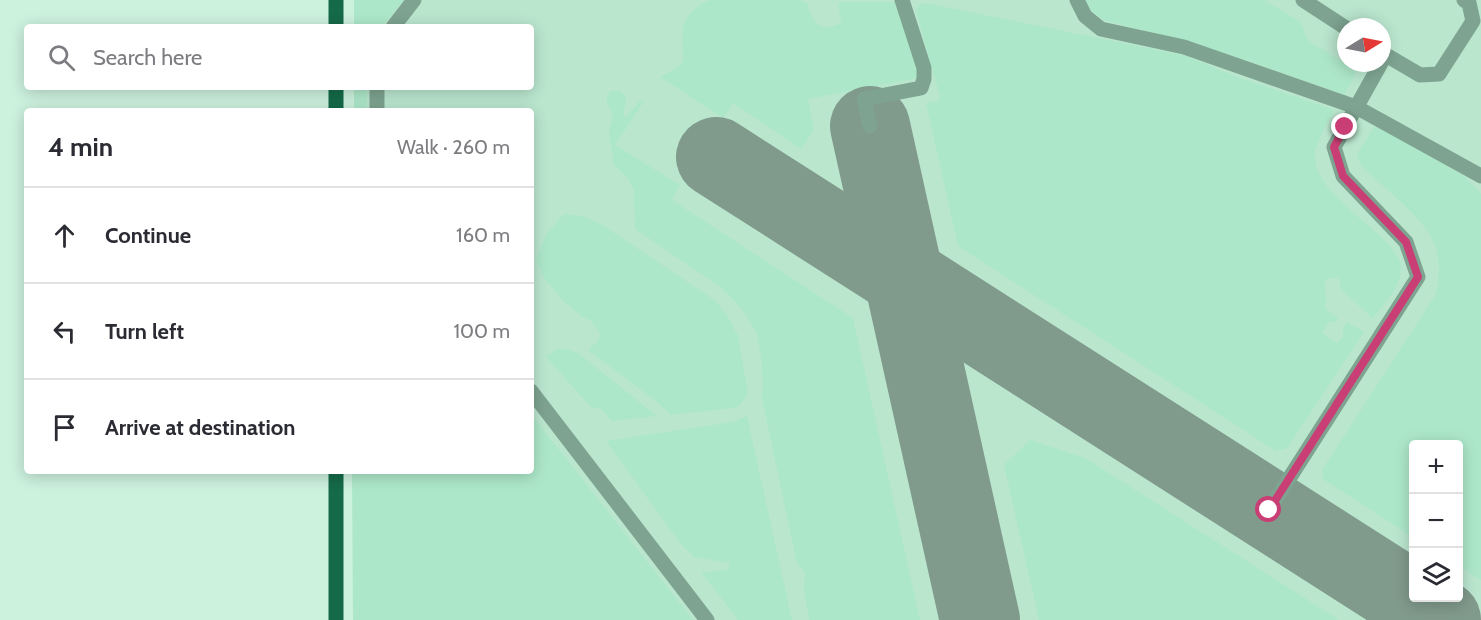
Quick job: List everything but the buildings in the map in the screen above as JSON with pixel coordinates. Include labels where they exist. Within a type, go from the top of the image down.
[{"type":"main road","points":[[336,0],[336,24]]},
{"type":"main road","points":[[336,90],[336,108]]},
{"type":"main road","points":[[336,474],[336,620]]},
{"type":"lane","points":[[395,24],[414,0]]},
{"type":"lane","points":[[870,126],[864,99],[921,88],[924,79],[924,68],[902,0]]},
{"type":"lane","points":[[1077,0],[1085,16],[1101,29],[1184,47],[1356,107],[1481,176]]},
{"type":"lane","points":[[1303,0],[1337,22]]},
{"type":"lane","points":[[1391,62],[1420,75],[1439,74],[1473,21],[1469,3],[1464,0]]},
{"type":"lane","points":[[1269,510],[1418,277],[1406,242],[1343,176],[1334,147],[1375,72]]},
{"type":"lane","points":[[377,90],[377,108]]},
{"type":"lane","points":[[534,395],[707,620]]},
{"type":"shaded area","points":[[354,0],[404,0],[384,24],[354,24]]},
{"type":"shaded area","points":[[362,0],[1481,0],[1481,620],[458,620],[530,474],[534,474],[534,108],[362,108],[362,90],[534,90],[534,24],[362,24]]},
{"type":"shaded area","points":[[710,0],[799,0],[806,2],[813,18],[820,26],[828,27],[838,25],[841,21],[838,3],[840,2],[897,2],[917,63],[917,78],[808,99],[814,130],[801,149],[733,103],[723,118],[660,77],[677,68],[683,61],[684,24],[692,11]]},
{"type":"shaded area","points":[[1085,0],[1264,0],[1300,22],[1309,41],[1337,58],[1337,72],[1356,72],[1344,95],[1246,60],[1103,20],[1091,10]]},
{"type":"shaded area","points":[[926,3],[1187,56],[1232,75],[1334,110],[1315,152],[1319,173],[1329,189],[1389,245],[1398,258],[1401,271],[1394,290],[1373,319],[1340,288],[1339,277],[1325,280],[1326,309],[1338,318],[1335,322],[1329,322],[1322,333],[1337,343],[1343,337],[1343,327],[1347,322],[1364,332],[1287,448],[1276,451],[958,246],[926,103],[937,101],[940,97],[916,11],[920,4]]},
{"type":"shaded area","points":[[354,90],[367,90],[367,108],[354,108]]},
{"type":"shaded area","points":[[610,91],[620,91],[625,96],[626,105],[623,109],[625,118],[640,101],[644,101],[615,145],[680,185],[672,200],[853,318],[920,620],[809,620],[804,588],[805,571],[797,564],[762,398],[762,366],[757,335],[741,308],[719,286],[635,229],[634,191],[628,178],[614,165],[609,131],[613,117],[606,99]]},
{"type":"shaded area","points":[[1374,127],[1380,127],[1464,176],[1481,194],[1481,580],[1463,569],[1463,440],[1409,440],[1409,534],[1323,479],[1322,470],[1436,294],[1439,272],[1434,242],[1424,226],[1361,166],[1357,154]]},
{"type":"shaded area","points":[[564,214],[581,216],[598,222],[716,301],[738,336],[748,393],[741,404],[733,408],[671,415],[588,350],[598,341],[600,333],[591,321],[581,316],[562,300],[545,279],[536,260],[546,234]]},
{"type":"shaded area","points":[[566,349],[578,353],[657,416],[612,421],[602,410],[590,406],[546,357],[555,350]]},
{"type":"shaded area","points":[[747,416],[792,620],[738,620],[701,572],[728,570],[730,563],[694,557],[680,543],[606,441],[733,422]]},
{"type":"shaded area","points":[[534,418],[693,620],[353,620],[352,474],[534,474]]},
{"type":"shaded area","points":[[1030,440],[1087,459],[1339,620],[1039,620],[1004,465]]},
{"type":"runway","points":[[870,126],[980,620]]},
{"type":"runway","points":[[716,157],[1441,620]]},
{"type":"route","points":[[1269,510],[1418,277],[1406,242],[1343,176],[1334,147],[1345,127]]}]
